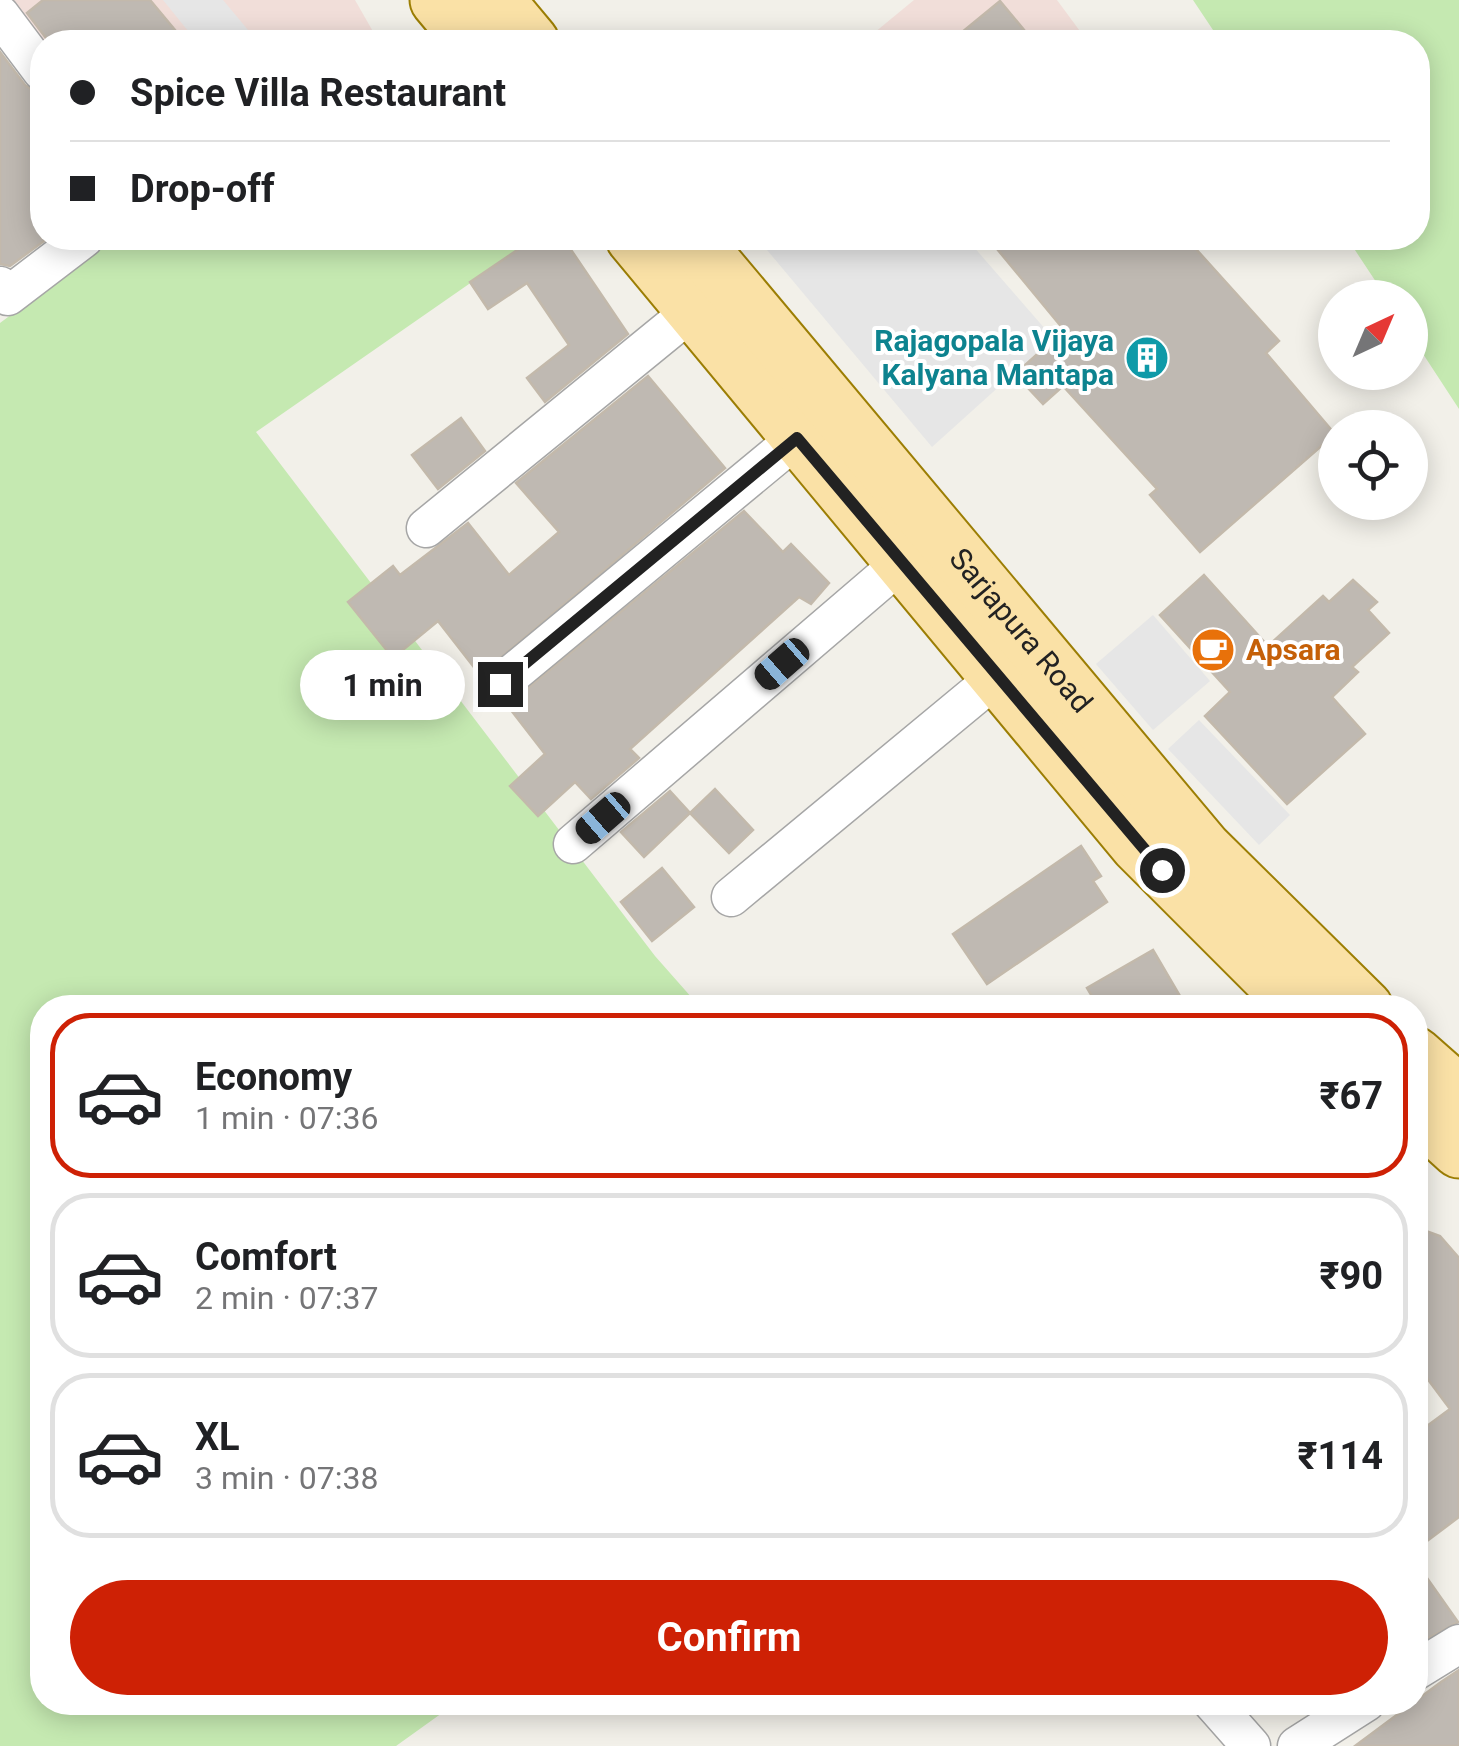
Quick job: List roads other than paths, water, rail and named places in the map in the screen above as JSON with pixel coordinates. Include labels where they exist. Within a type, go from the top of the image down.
[{"type":"main road","points":[[438,0],[463,30]]},
{"type":"main road","points":[[496,0],[522,30]]},
{"type":"main road","name":"Sarjapura Road","points":[[644,250],[693,310],[746,338],[1204,848],[1276,955],[1295,995]]},
{"type":"main road","name":"Sarjapura Road","points":[[698,250],[797,438],[1138,844],[1276,955],[1343,995]]},
{"type":"main road","points":[[1428,1067],[1459,1094]]},
{"type":"main road","points":[[1428,1122],[1459,1150]]},
{"type":"street","points":[[0,16],[30,55]]},
{"type":"street","points":[[0,286],[8,296],[68,250]]},
{"type":"street","points":[[426,528],[693,310]]},
{"type":"street","points":[[500,684],[797,438]]},
{"type":"street","points":[[573,844],[902,562]]},
{"type":"street","points":[[730,897],[998,676]]},
{"type":"street","points":[[1428,1663],[1459,1644]]},
{"type":"street","points":[[1224,1715],[1251,1746]]},
{"type":"street","points":[[1296,1746],[1345,1715]]},
{"type":"place","name":"Rajagopala Vijaya Kalyana Mantapa","points":[[1147,358]]},
{"type":"place","name":"Apsara","points":[[1213,650]]}]
